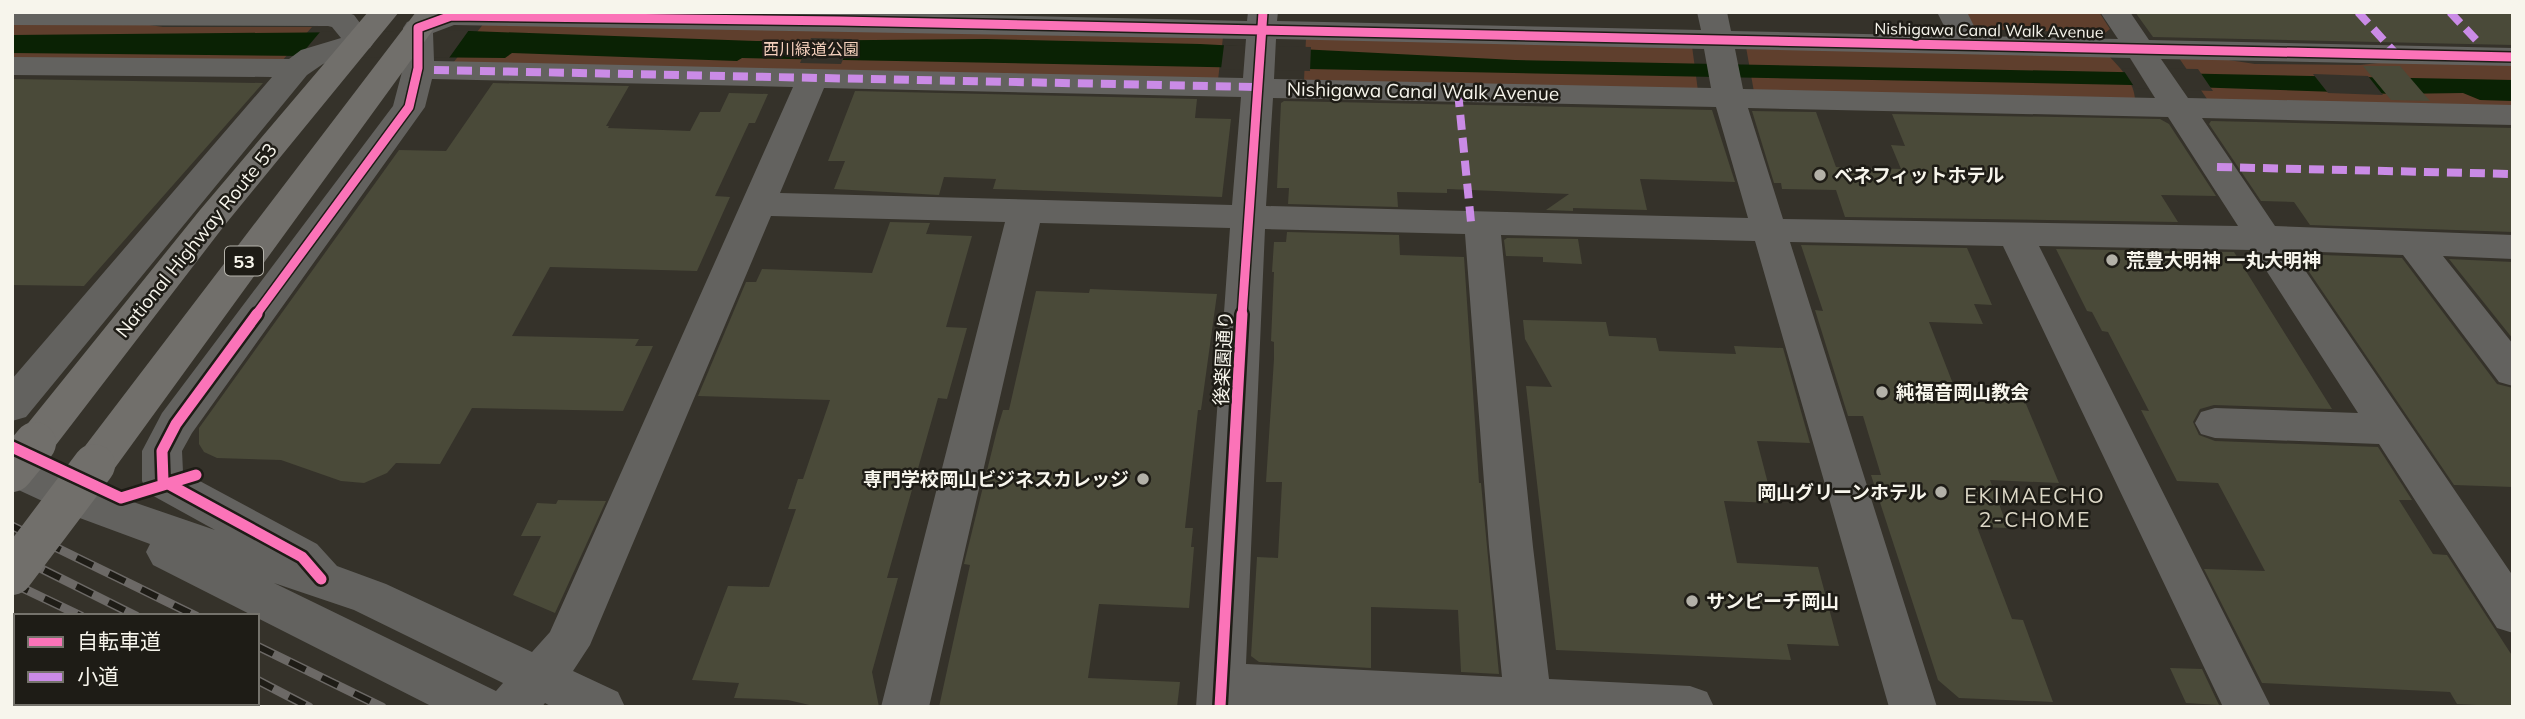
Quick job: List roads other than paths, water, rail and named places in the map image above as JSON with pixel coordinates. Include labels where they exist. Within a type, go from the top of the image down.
[{"type":"highway","name":"53","points":[[12,574],[93,485],[419,41]]},
{"type":"highway","name":"National Highway Route 53","points":[[20,461],[346,43]]},
{"type":"street","points":[[1952,12],[1969,46]]},
{"type":"street","points":[[2115,12],[2513,614]]},
{"type":"street","name":"Nishigawa Canal Walk Avenue","points":[[419,41],[457,15],[841,17],[1260,49],[1722,57],[2160,79],[2513,116]]},
{"type":"street","points":[[12,16],[79,26],[330,17],[343,22],[346,43]]},
{"type":"street","name":"Nishigawa Canal Walk Avenue","points":[[1260,49],[1493,23],[1722,57],[1969,46],[2160,79],[2513,57]]},
{"type":"street","points":[[32,62],[79,26]]},
{"type":"street","points":[[321,579],[302,557],[163,481],[162,451],[176,424],[409,107],[416,84],[419,41],[813,78],[1260,49]]},
{"type":"street","points":[[32,62],[346,43]]},
{"type":"street","points":[[12,406],[346,43]]},
{"type":"street","name":"後楽園通り","points":[[1221,695],[1260,49]]},
{"type":"street","points":[[1722,57],[1768,230],[1913,707]]},
{"type":"street","points":[[525,692],[567,645],[813,78]]},
{"type":"street","points":[[760,204],[1768,230],[2265,238],[2513,247]]},
{"type":"street","points":[[905,707],[1025,211]]},
{"type":"street","points":[[1482,222],[1511,547],[1529,703]]},
{"type":"street","points":[[2015,234],[2248,707]]},
{"type":"street","points":[[2414,244],[2513,372]]},
{"type":"street","points":[[2215,423],[2390,429]]},
{"type":"street","points":[[20,461],[93,485],[196,542],[321,579],[370,597],[525,692],[601,707]]},
{"type":"street","points":[[93,485],[179,559],[480,707]]},
{"type":"street","points":[[1221,695],[1690,707]]},
{"type":"railway","points":[[12,526],[192,614]]},
{"type":"railway","points":[[12,554],[132,614]]},
{"type":"railway","points":[[12,583],[77,614]]},
{"type":"railway","points":[[259,647],[382,707]]},
{"type":"railway","points":[[259,681],[309,707]]},
{"type":"railway","points":[[252,705],[256,707]]},
{"type":"place","name":"ベネフィットホテル","points":[[1820,175]]},
{"type":"place","name":"荒豊大明神 一丸大明神","points":[[2112,260]]},
{"type":"place","name":"純福音岡山教会","points":[[1882,392]]},
{"type":"place","name":"専門学校岡山ビジネスカレッジ","points":[[1143,479]]},
{"type":"place","name":"岡山グリーンホテル","points":[[1941,492]]},
{"type":"place","name":"サンピーチ岡山","points":[[1692,601]]},
{"type":"district","name":"EKIMAECHO 2-CHOME","points":[[2035,507]]},
{"type":"park label","name":"西川緑道公園","points":[[811,49]]}]
